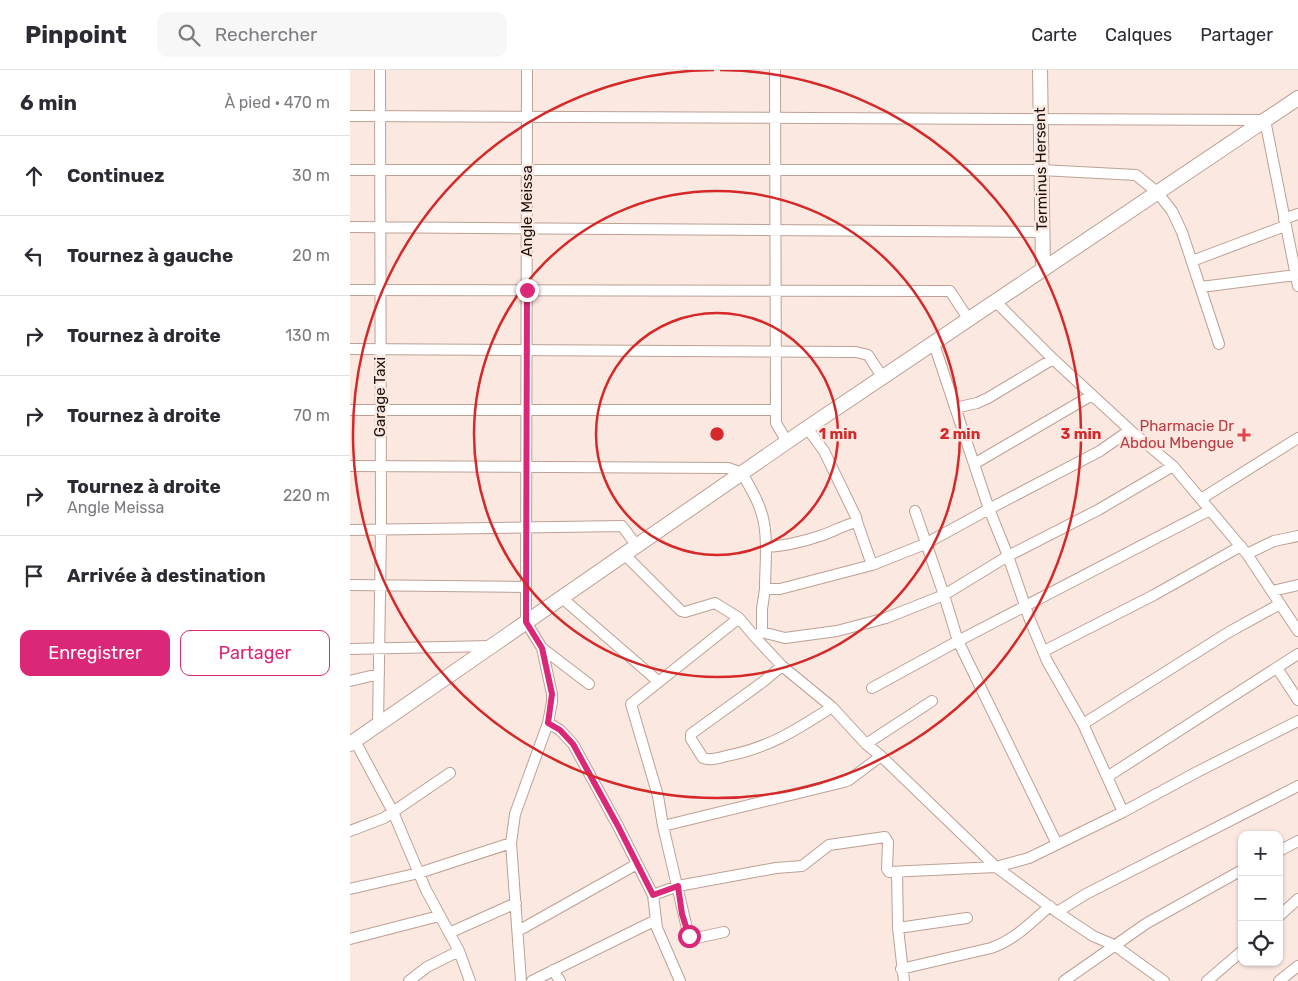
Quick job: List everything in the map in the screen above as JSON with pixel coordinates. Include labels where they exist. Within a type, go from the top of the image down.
[{"type":"street","name":"Garage Taxi","points":[[378,725],[381,529],[380,70]]},
{"type":"street","name":"Angle Meissa","points":[[526,622],[527,70]]},
{"type":"street","points":[[775,70],[776,423],[788,442]]},
{"type":"street","name":"Terminus Hersent","points":[[1040,70],[1043,269]]},
{"type":"street","points":[[470,981],[459,951],[439,916],[393,812],[352,742],[807,428],[1298,98]]},
{"type":"street","points":[[350,116],[1265,120]]},
{"type":"street","points":[[1201,286],[1297,281],[1296,262],[1285,222],[1265,120]]},
{"type":"street","points":[[350,170],[1041,170],[1136,175],[1157,192],[1172,211],[1182,232],[1219,344]]},
{"type":"street","points":[[1192,261],[1285,222],[1298,214]]},
{"type":"street","points":[[350,227],[1042,232]]},
{"type":"street","points":[[350,290],[950,291],[969,320]]},
{"type":"street","points":[[996,302],[1053,359],[1130,430],[1173,466],[1244,550],[1298,631]]},
{"type":"street","points":[[934,344],[989,509],[1025,606],[1047,660],[1083,724],[1123,812]]},
{"type":"street","points":[[350,349],[856,352],[868,355],[883,378]]},
{"type":"street","points":[[955,408],[977,403],[988,398],[1053,359]]},
{"type":"street","points":[[974,464],[1092,395]]},
{"type":"street","points":[[350,410],[776,410]]},
{"type":"street","points":[[807,428],[824,450],[856,517],[872,565]]},
{"type":"street","points":[[765,589],[780,589],[872,565],[925,544],[1100,451],[1130,430]]},
{"type":"street","points":[[1201,499],[1298,438]]},
{"type":"street","points":[[350,466],[728,468],[742,473],[759,507],[764,522],[766,547],[765,589],[758,634]]},
{"type":"street","points":[[758,634],[785,638],[837,631],[886,618],[944,595],[1008,556],[1098,510],[1173,466]]},
{"type":"street","points":[[872,688],[958,641],[1210,510]]},
{"type":"street","points":[[915,511],[958,641],[1057,844]]},
{"type":"street","points":[[766,547],[792,545],[857,522]]},
{"type":"street","points":[[350,530],[622,526],[638,546]]},
{"type":"street","points":[[1044,650],[1244,550],[1298,536]]},
{"type":"street","points":[[625,554],[681,611],[684,612],[715,603],[739,618],[758,634],[782,666],[832,707],[866,744],[996,867],[1053,909],[1094,936],[1114,945],[1164,981]]},
{"type":"street","points":[[350,585],[526,587]]},
{"type":"street","points":[[1272,591],[1298,585]]},
{"type":"street","points":[[562,598],[659,682]]},
{"type":"street","points":[[1083,724],[1229,632],[1280,604]]},
{"type":"street","points":[[724,932],[692,939],[689,936],[682,914],[678,886],[655,786],[631,704],[739,618]]},
{"type":"street","points":[[521,981],[511,843],[516,814],[548,723],[552,694],[542,648],[526,622]]},
{"type":"street","points":[[350,649],[492,646]]},
{"type":"street","points":[[542,648],[589,684]]},
{"type":"street","points":[[1107,776],[1298,654]]},
{"type":"street","points":[[782,666],[692,732],[691,739],[703,758],[710,759],[741,753],[771,743],[788,735],[832,707]]},
{"type":"street","points":[[1277,668],[1298,700]]},
{"type":"street","points":[[350,681],[379,674]]},
{"type":"street","points":[[866,744],[932,702]]},
{"type":"street","points":[[653,895],[678,886],[776,868],[802,866],[829,845],[885,837],[888,842],[887,869],[889,872],[996,867],[1029,858],[1298,722]]},
{"type":"street","points":[[548,723],[560,730],[573,744],[653,895],[657,928],[678,980]]},
{"type":"street","points":[[663,826],[844,782],[850,780],[880,756]]},
{"type":"street","points":[[350,831],[374,823],[393,812],[450,773]]},
{"type":"street","points":[[892,981],[1003,944],[1053,909],[1298,786]]},
{"type":"street","points":[[1283,849],[1298,841]]},
{"type":"street","points":[[350,889],[419,873],[511,843]]},
{"type":"street","points":[[518,931],[637,864]]},
{"type":"street","points":[[897,872],[898,928],[903,976]]},
{"type":"street","points":[[1064,981],[1077,977],[1114,945],[1147,923],[1238,872]]},
{"type":"street","points":[[1283,912],[1298,898]]},
{"type":"street","points":[[449,934],[516,903]]},
{"type":"street","points":[[350,938],[439,916]]},
{"type":"street","points":[[898,928],[967,918]]},
{"type":"street","points":[[532,981],[656,920]]},
{"type":"street","points":[[409,981],[427,967],[459,951]]},
{"type":"street","points":[[1207,981],[1238,954]]},
{"type":"street","points":[[1279,981],[1298,966]]},
{"type":"street","points":[[554,970],[560,981]]},
{"type":"place","name":"Pharmacie Dr Abdou Mbengue","points":[[1244,435]]},
{"type":"route","points":[[527,290],[526,622],[542,648],[552,694],[548,723],[560,730],[573,744],[653,895],[678,886],[682,914],[689,936]]}]
